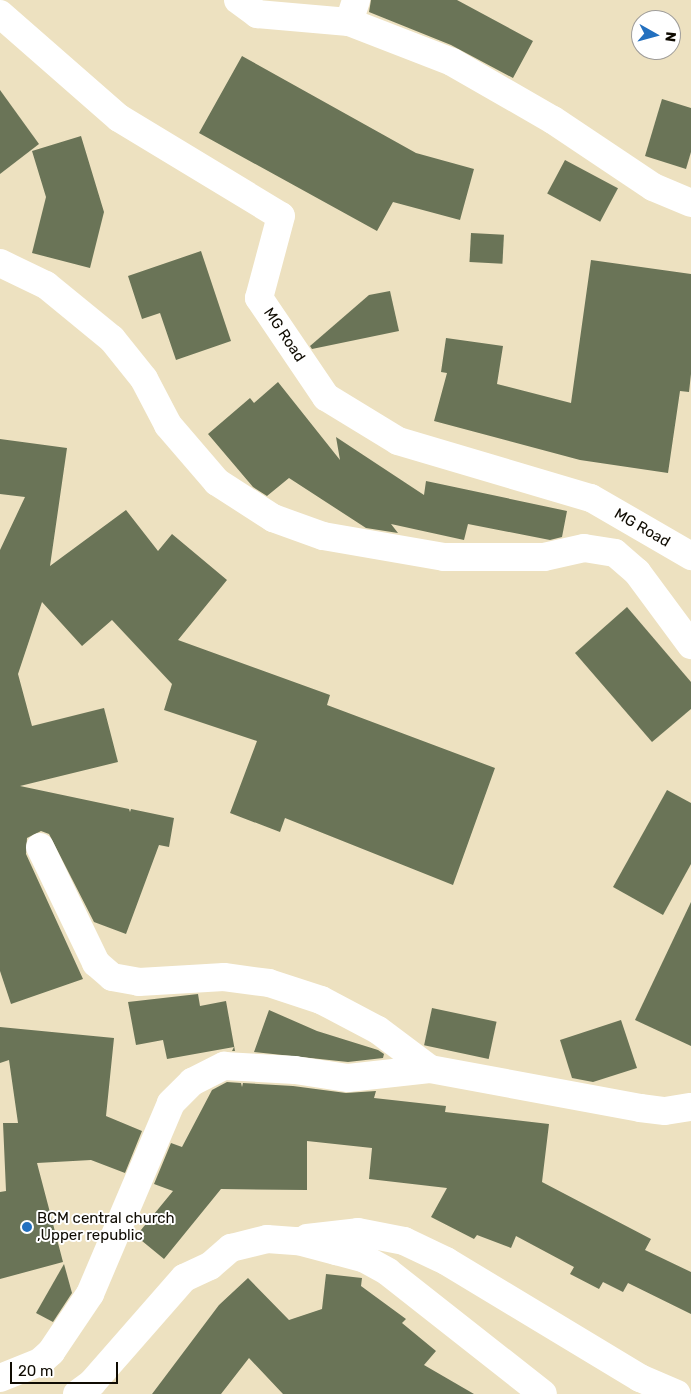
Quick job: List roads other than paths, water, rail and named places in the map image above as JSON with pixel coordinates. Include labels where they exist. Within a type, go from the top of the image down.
[{"type":"street","points":[[238,0],[257,14],[352,11],[452,62],[553,120],[654,187],[691,203]]},
{"type":"street","name":"MG Road","points":[[0,14],[119,118],[281,216],[259,298],[326,397],[398,441],[591,498],[691,556]]},
{"type":"street","points":[[0,263],[46,285],[112,339],[144,378],[168,425],[217,482],[273,518],[324,536],[444,557],[544,557],[584,548],[615,553],[637,572],[691,645]]},
{"type":"street","points":[[40,847],[96,963],[112,977],[139,982],[224,977],[269,982],[321,1000],[378,1030],[430,1069]]},
{"type":"street","points":[[0,1378],[40,1362],[51,1352],[90,1294],[164,1119],[176,1097],[192,1082],[224,1066],[295,1070],[348,1078],[430,1069],[640,1108],[665,1110],[691,1107]]},
{"type":"street","points":[[77,1394],[92,1383],[184,1278],[210,1266],[231,1248],[267,1239],[298,1240],[358,1232],[404,1241],[446,1261],[640,1378],[677,1394]]},
{"type":"street","points":[[298,1240],[365,1259],[388,1272],[543,1394]]},
{"type":"place","name":"BCM central church ,Upper republic","points":[[27,1227]]}]
